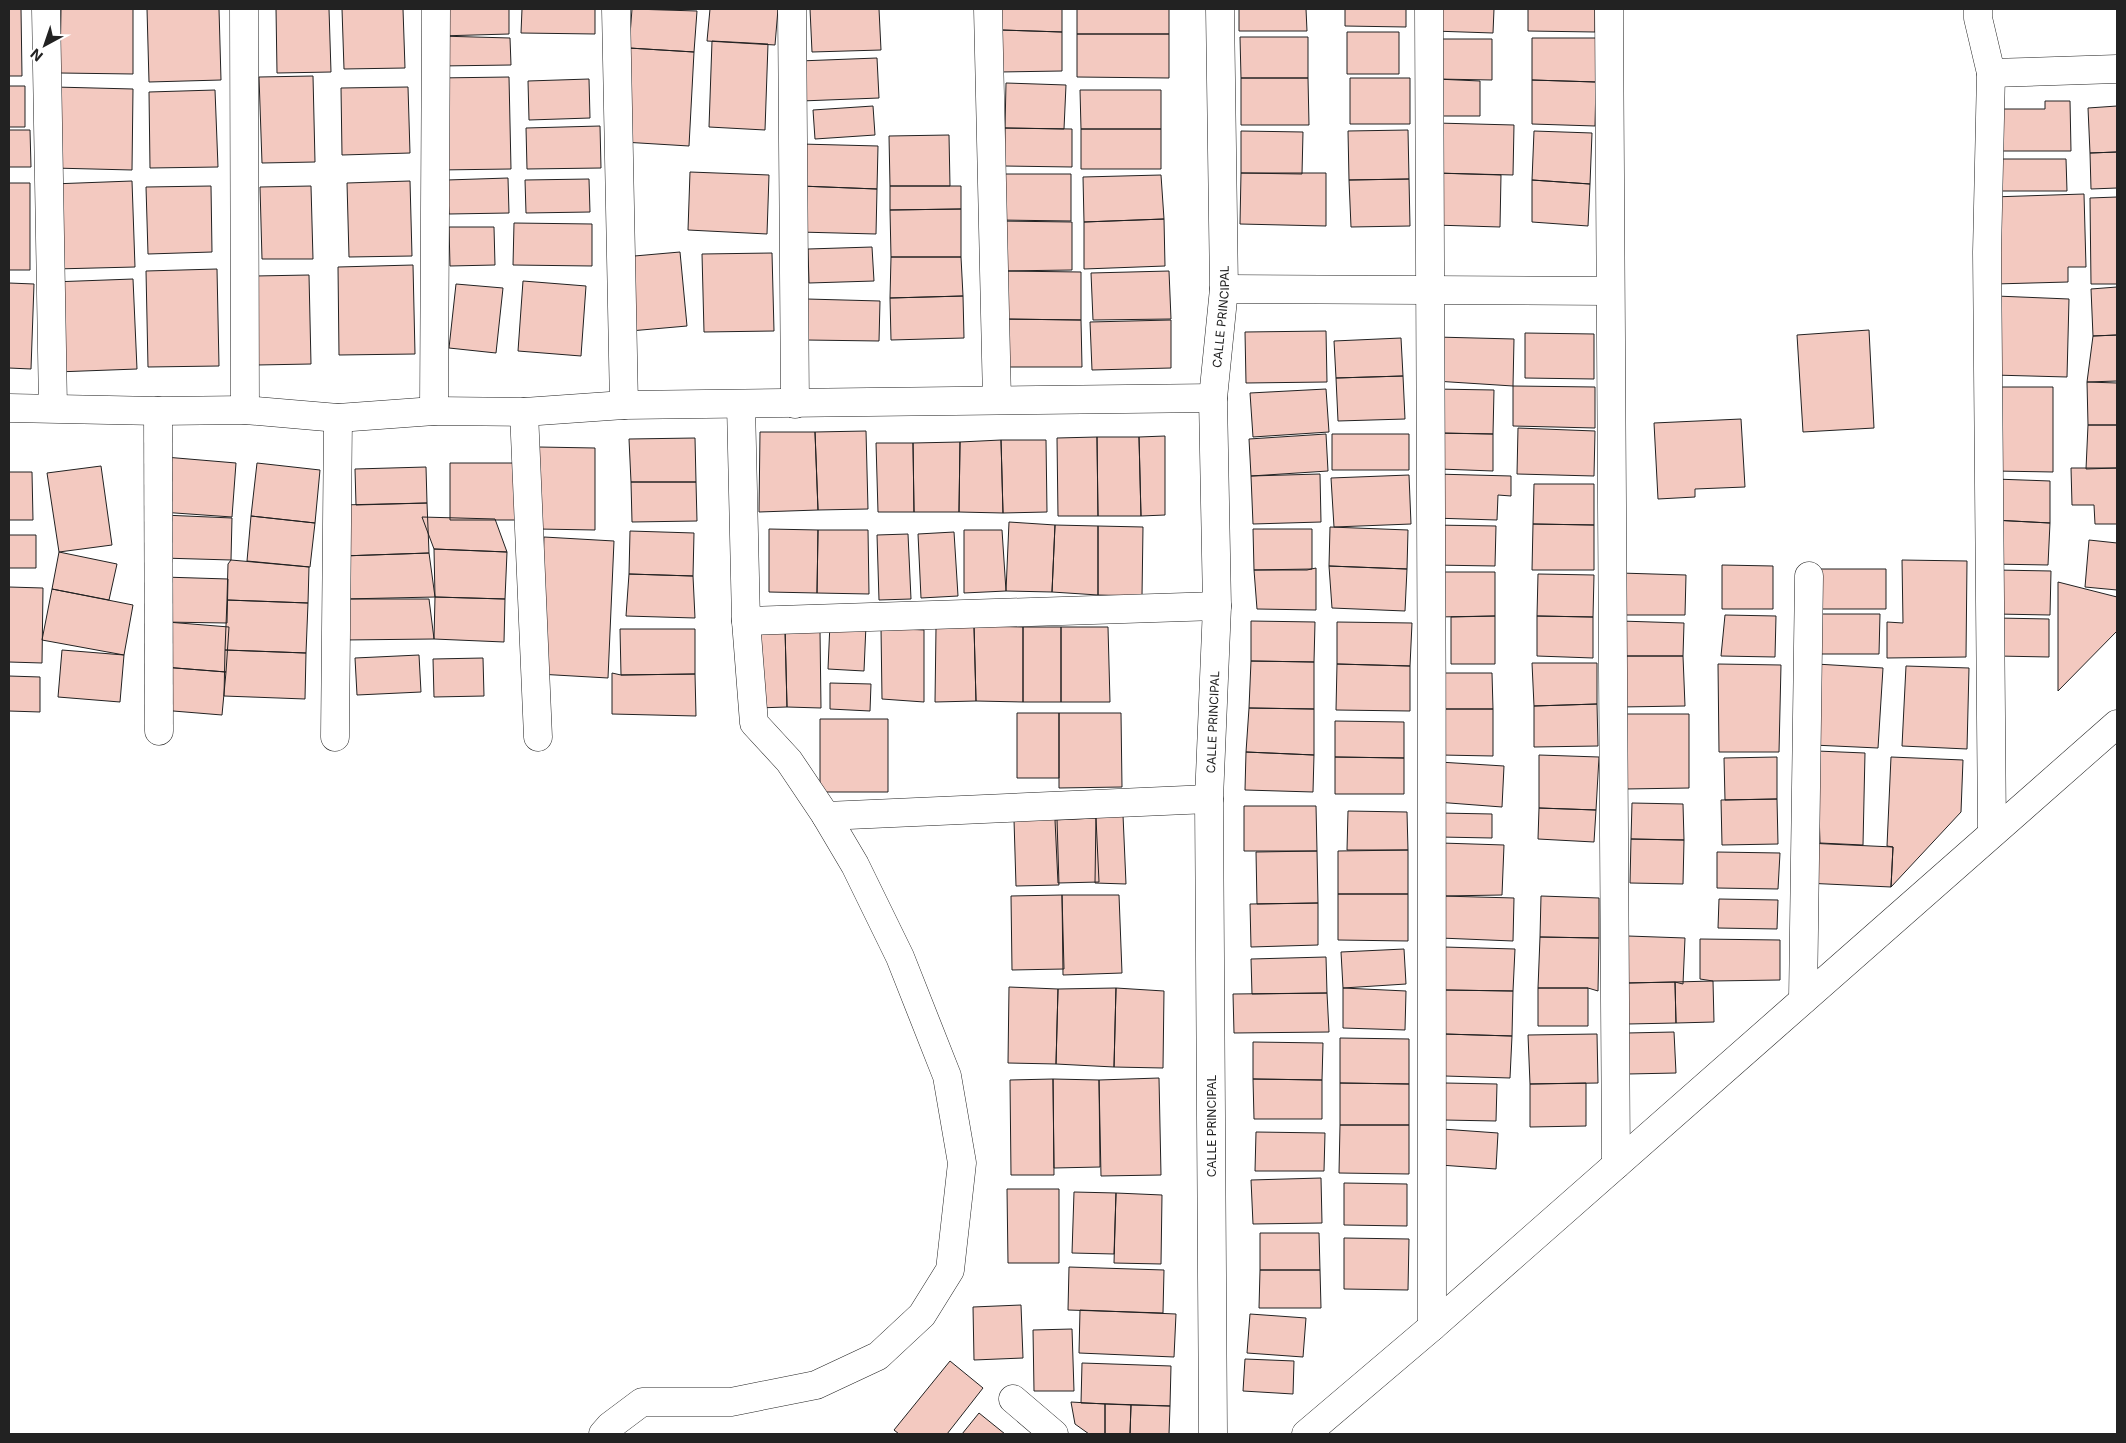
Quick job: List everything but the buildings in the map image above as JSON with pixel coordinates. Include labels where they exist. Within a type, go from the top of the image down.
[{"type":"street","points":[[46,9],[53,407]]},
{"type":"street","points":[[244,9],[245,410]]},
{"type":"street","points":[[434,411],[436,9]]},
{"type":"street","points":[[616,9],[624,405]]},
{"type":"street","points":[[792,9],[795,404]]},
{"type":"street","points":[[988,9],[997,400]]},
{"type":"street","name":"CALLE PRINCIPAL","points":[[1212,1434],[1209,800],[1217,606],[1213,398],[1224,290],[1220,9]]},
{"type":"street","points":[[1429,9],[1432,289],[1430,781],[1432,1327]]},
{"type":"street","points":[[1609,9],[1616,1165]]},
{"type":"street","points":[[1976,12],[1991,73],[1987,252],[1992,833]]},
{"type":"street","points":[[1991,73],[2117,69]]},
{"type":"street","points":[[1224,290],[1432,289],[1610,291]]},
{"type":"street","points":[[9,408],[53,407],[158,411],[245,410],[338,418],[434,411],[524,412],[624,405],[1213,398]]},
{"type":"street","points":[[603,1434],[610,1426],[642,1402],[731,1402],[816,1385],[878,1356],[922,1315],[950,1270],[962,1163],[946,1076],[900,957],[855,865],[826,816],[789,761],[754,723],[746,621],[741,405]]},
{"type":"street","points":[[158,411],[159,731]]},
{"type":"street","points":[[524,412],[538,737]]},
{"type":"street","points":[[335,737],[338,418]]},
{"type":"street","points":[[1803,1000],[1809,576]]},
{"type":"street","points":[[746,621],[1217,606]]},
{"type":"street","points":[[1306,1434],[1432,1327],[2117,724]]},
{"type":"street","points":[[826,816],[1209,800]]},
{"type":"street","points":[[1013,1399],[1054,1434]]}]
